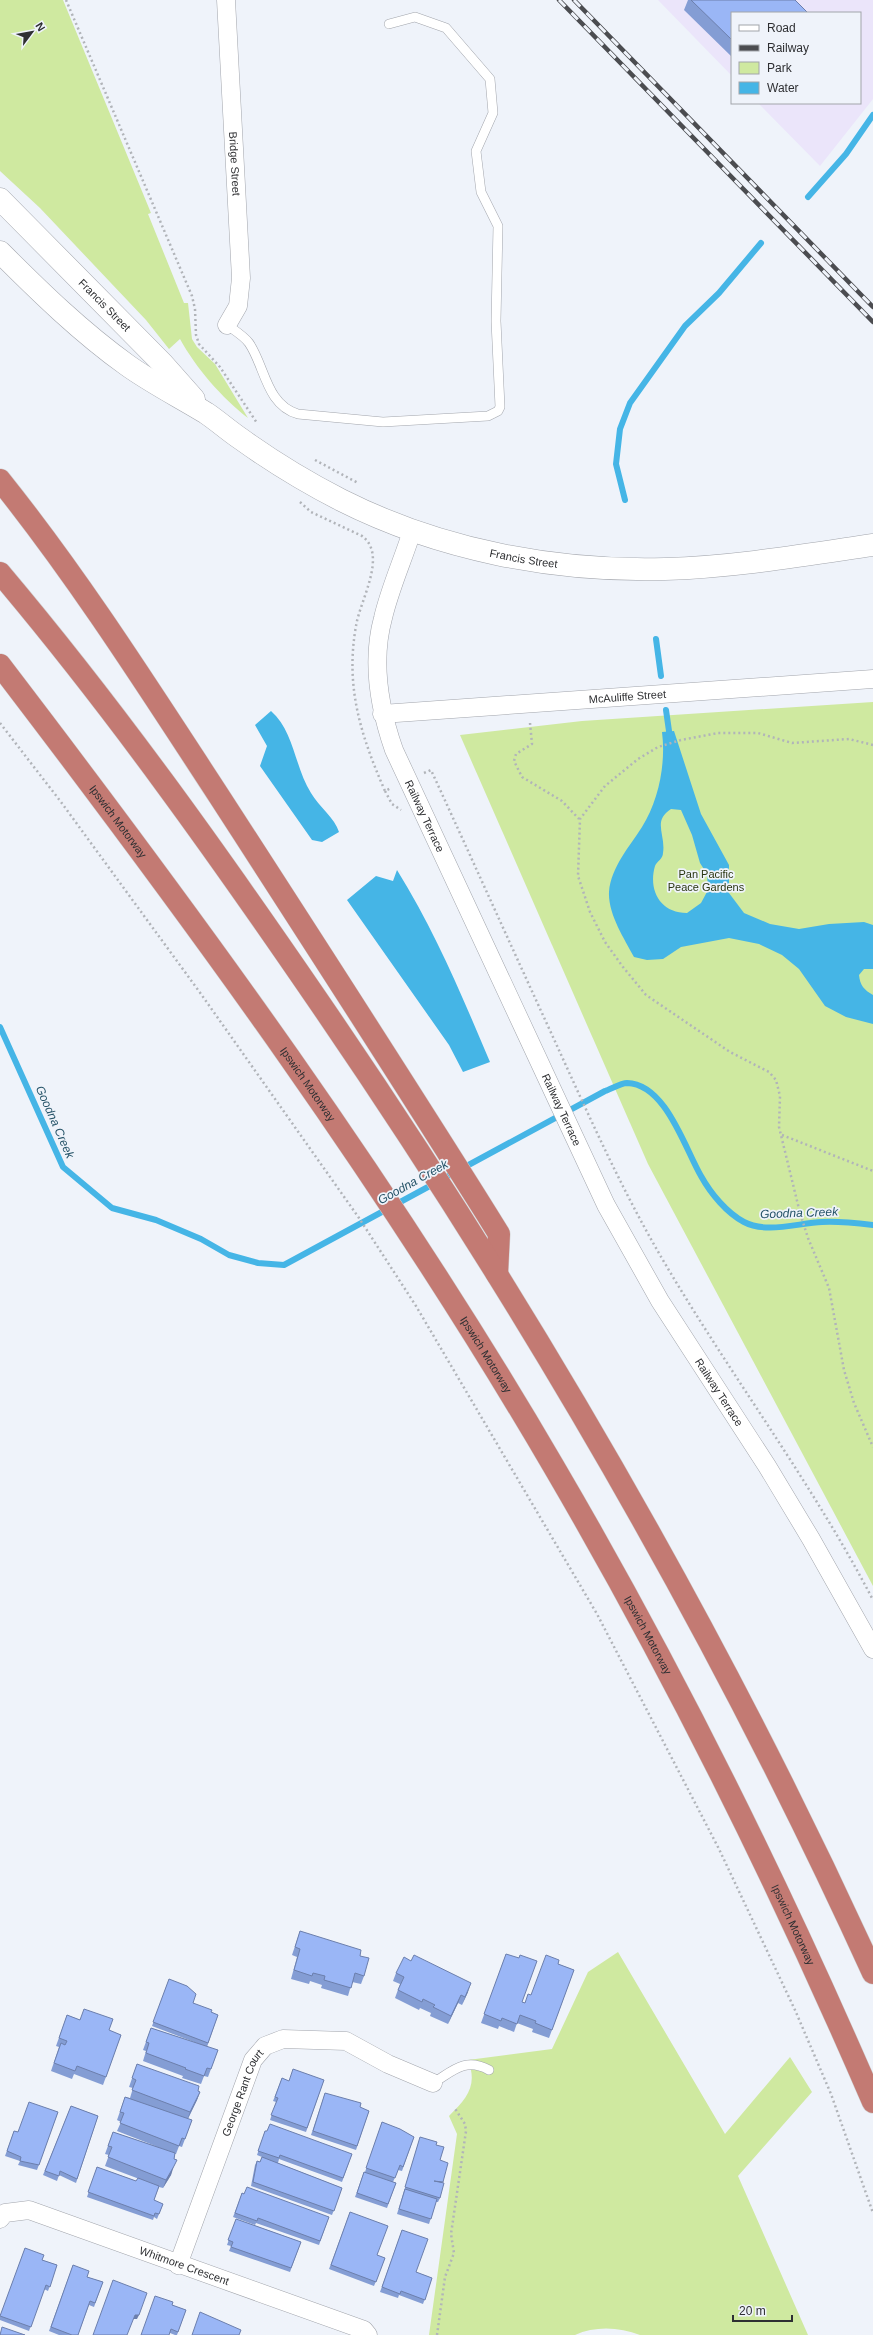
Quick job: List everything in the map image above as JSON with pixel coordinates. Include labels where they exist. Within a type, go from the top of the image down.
[{"type":"highway","points":[[0,480],[69,572],[166,715],[425,1115],[499,1234],[497,1274]]},
{"type":"highway","points":[[0,573],[94,690],[179,802],[266,924],[402,1125],[466,1224],[613,1465],[713,1647],[802,1823],[873,1973]]},
{"type":"highway","name":"Ipswich Motorway","points":[[0,666],[156,872],[293,1063],[422,1253],[553,1464],[674,1681],[794,1925],[873,2102]]},
{"type":"main road","name":"Francis Street","points":[[0,199],[163,364],[207,414]]},
{"type":"main road","name":"Francis Street","points":[[0,252],[91,337],[157,385],[207,414],[293,474],[347,503],[412,531],[469,547],[518,558],[569,565],[617,569],[691,568],[873,545]]},
{"type":"street","name":"Bridge Street","points":[[226,0],[241,278],[238,306],[227,325]]},
{"type":"street","name":"Railway Terrace","points":[[412,531],[380,630],[377,678],[382,714],[394,750],[606,1205],[660,1301],[767,1466],[873,1649]]},
{"type":"street","name":"McAuliffe Street","points":[[382,714],[527,702],[873,679]]},
{"type":"street","name":"George Rant Court","points":[[178,2265],[253,2060],[266,2046],[283,2038],[346,2041],[388,2064],[433,2083]]},
{"type":"street","name":"Whitmore Crescent","points":[[0,2219],[5,2213],[29,2210],[178,2265],[364,2330],[368,2335]]},
{"type":"lane","points":[[227,325],[248,342],[275,399],[291,412],[383,422],[488,416],[498,412],[500,407],[496,321],[498,226],[481,192],[476,151],[493,113],[490,79],[446,28],[415,17],[389,24]]},
{"type":"lane","points":[[433,2083],[464,2064],[479,2065],[489,2070]]},
{"type":"path","points":[[66,0],[192,296],[195,308],[196,335],[199,344],[220,366],[260,428]]},
{"type":"path","points":[[312,459],[362,485]]},
{"type":"path","points":[[527,702],[532,744],[516,754],[514,761],[517,768],[522,776],[562,801],[580,819]]},
{"type":"path","points":[[0,723],[75,821],[323,1165],[395,1272],[597,1614],[679,1770],[795,2010],[830,2094],[873,2213]]},
{"type":"path","points":[[873,745],[849,739],[792,743],[758,733],[718,733],[681,740],[658,747],[638,759],[605,786],[580,819],[578,876],[590,912],[605,942],[646,995],[730,1052],[773,1076],[780,1096],[781,1135],[800,1213],[808,1238],[829,1288],[844,1370],[854,1403],[873,1447]]},
{"type":"path","points":[[424,773],[431,770],[604,1148],[652,1241],[688,1302],[822,1510],[873,1600]]},
{"type":"path","points":[[781,1135],[873,1171]]},
{"type":"path","points":[[437,2335],[445,2277],[454,2253],[451,2234],[466,2131],[465,2124],[454,2107]]},
{"type":"shaded area","points":[[658,0],[873,0],[873,99],[820,166],[759,104],[861,104],[861,12],[731,12],[731,75]]},
{"type":"green space","points":[[0,0],[63,0],[151,213],[148,214],[184,303],[188,303],[192,339],[197,347],[215,364],[248,418],[210,382],[186,350],[180,339],[169,349],[146,320],[40,208],[0,171]]},
{"type":"green space","name":"Pan Pacific Peace Gardens","points":[[873,702],[873,1586],[648,1164],[460,735],[582,721]]},
{"type":"green space","points":[[618,1952],[725,2134],[790,2057],[812,2092],[738,2176],[808,2335],[640,2335],[624,2330],[599,2329],[575,2335],[429,2335],[457,2134],[449,2116],[466,2097],[469,2091],[472,2077],[468,2060],[552,2049],[588,1972]]},
{"type":"water","points":[[271,711],[279,719],[290,739],[301,772],[311,793],[334,822],[339,832],[322,842],[312,840],[260,766],[267,746],[255,725]]},
{"type":"water","points":[[674,731],[701,814],[729,865],[729,893],[744,913],[770,924],[799,929],[829,924],[864,922],[873,925],[873,969],[864,969],[859,975],[860,982],[863,987],[873,995],[873,1024],[846,1017],[825,1006],[799,969],[782,955],[759,944],[729,938],[681,947],[663,959],[647,960],[634,957],[621,934],[611,909],[609,900],[610,883],[617,865],[642,827],[653,805],[662,769],[662,732]],"holes":[[[671,809],[681,810],[692,835],[700,863],[707,874],[708,890],[701,903],[687,913],[678,912],[663,904],[658,898],[653,883],[655,866],[663,855],[661,829],[662,818]]]},
{"type":"water","points":[[397,870],[436,940],[490,1062],[463,1072],[449,1045],[347,900],[376,876],[393,881]]},
{"type":"building","points":[[691,0],[795,0],[807,12],[731,12],[731,39]]},
{"type":"building","points":[[300,1931],[361,1950],[360,1956],[369,1958],[364,1976],[355,1973],[351,1988],[324,1980],[325,1976],[313,1973],[312,1976],[294,1970],[300,1949],[295,1947]]},
{"type":"building","points":[[506,1954],[519,1958],[520,1955],[537,1961],[522,2002],[525,2003],[528,1994],[531,1995],[546,1955],[559,1960],[558,1964],[574,1970],[552,2030],[535,2023],[536,2021],[520,2015],[517,2024],[502,2018],[501,2021],[484,2014]]},
{"type":"building","points":[[414,1955],[471,1983],[465,1997],[461,1995],[451,2016],[433,2007],[435,2005],[423,1999],[422,2002],[398,1990],[404,1977],[396,1973],[404,1957],[411,1961]]},
{"type":"building","points":[[169,1979],[187,1986],[196,1994],[193,2003],[212,2010],[211,2012],[218,2015],[208,2043],[153,2022]]},
{"type":"building","points":[[84,2009],[113,2019],[109,2030],[121,2035],[106,2077],[77,2066],[75,2071],[54,2063],[61,2043],[65,2045],[67,2041],[59,2038],[67,2015],[80,2020]]},
{"type":"building","points":[[151,2028],[218,2050],[211,2069],[207,2068],[204,2076],[146,2053],[149,2043],[146,2042]]},
{"type":"building","points":[[137,2064],[199,2086],[198,2091],[200,2092],[190,2112],[132,2090],[136,2080],[132,2078]]},
{"type":"building","points":[[293,2069],[324,2080],[307,2128],[271,2115],[278,2098],[275,2097],[282,2078],[289,2081]]},
{"type":"building","points":[[325,2093],[361,2103],[360,2107],[369,2111],[357,2146],[313,2131]]},
{"type":"building","points":[[125,2097],[192,2120],[185,2139],[182,2138],[179,2146],[120,2123],[124,2113],[120,2112]]},
{"type":"building","points":[[29,2102],[58,2112],[39,2165],[20,2161],[21,2157],[7,2151],[14,2131],[18,2132]]},
{"type":"building","points":[[71,2106],[98,2116],[77,2179],[60,2171],[59,2176],[45,2171]]},
{"type":"building","points":[[382,2122],[400,2129],[414,2137],[403,2167],[400,2165],[395,2178],[366,2168]]},
{"type":"building","points":[[270,2124],[352,2154],[343,2178],[280,2155],[279,2158],[258,2151],[265,2131],[267,2131]]},
{"type":"building","points":[[113,2132],[175,2153],[174,2159],[177,2160],[166,2180],[108,2157],[112,2147],[108,2146]]},
{"type":"building","points":[[420,2137],[437,2142],[436,2145],[444,2147],[440,2160],[448,2163],[443,2182],[434,2181],[444,2183],[440,2198],[405,2187]]},
{"type":"building","points":[[262,2157],[342,2188],[334,2211],[253,2182],[257,2161],[260,2162]]},
{"type":"building","points":[[97,2167],[136,2181],[138,2178],[159,2186],[154,2200],[163,2204],[159,2214],[155,2213],[154,2216],[88,2192]]},
{"type":"building","points":[[364,2172],[396,2183],[388,2204],[357,2193]]},
{"type":"building","points":[[247,2187],[329,2217],[320,2241],[258,2218],[257,2221],[235,2213],[242,2193],[244,2194]]},
{"type":"building","points":[[405,2189],[437,2199],[431,2219],[399,2209]]},
{"type":"building","points":[[350,2212],[388,2226],[377,2255],[385,2258],[376,2282],[331,2265]]},
{"type":"building","points":[[236,2219],[301,2242],[291,2268],[231,2247],[233,2242],[228,2240]]},
{"type":"building","points":[[402,2230],[428,2239],[416,2272],[432,2278],[425,2300],[401,2291],[400,2294],[382,2287]]},
{"type":"building","points":[[25,2248],[44,2255],[42,2260],[57,2265],[50,2287],[46,2285],[31,2327],[0,2316]]},
{"type":"building","points":[[73,2265],[89,2271],[87,2277],[103,2282],[95,2303],[90,2301],[78,2335],[72,2335],[51,2327]]},
{"type":"building","points":[[113,2280],[147,2293],[139,2315],[135,2315],[127,2335],[93,2335]]},
{"type":"building","points":[[155,2296],[173,2302],[172,2305],[186,2310],[178,2332],[171,2329],[169,2335],[141,2335]]},
{"type":"building","points":[[200,2312],[241,2330],[239,2335],[192,2335]]},
{"type":"building","points":[[2,2327],[25,2335],[0,2335]]},
{"type":"waterway","points":[[808,197],[846,154],[873,115]]},
{"type":"waterway","points":[[625,500],[616,464],[620,429],[630,403],[685,326],[719,293],[761,243]]},
{"type":"waterway","points":[[656,639],[661,676]]},
{"type":"waterway","points":[[666,710],[670,738]]},
{"type":"waterway","name":"Goodna Creek","points":[[0,1027],[63,1167],[112,1208],[156,1220],[201,1239],[229,1255],[258,1263],[284,1265],[605,1091],[625,1083],[641,1086],[653,1094],[673,1120],[701,1176],[710,1190],[732,1214],[744,1222],[772,1228],[828,1222],[847,1222],[873,1225]]},
{"type":"railway","points":[[559,0],[873,322]]},
{"type":"railway","points":[[574,0],[873,307]]}]
